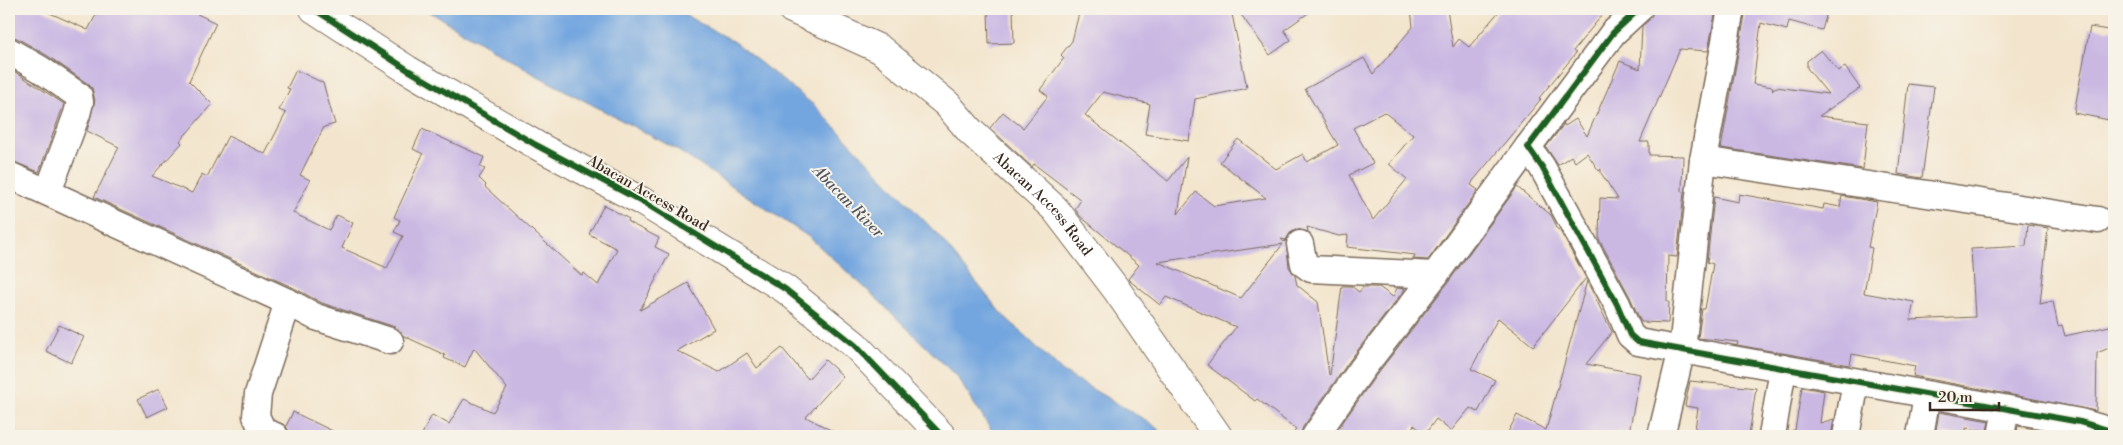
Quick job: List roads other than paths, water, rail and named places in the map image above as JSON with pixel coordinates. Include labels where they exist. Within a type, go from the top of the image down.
[{"type":"street","name":"Abacan Access Road","points":[[314,9],[408,70],[536,145],[643,202],[785,289],[855,345],[942,436]]},
{"type":"street","name":"Abacan Access Road","points":[[792,9],[880,50],[947,104],[970,131],[1055,209],[1116,290],[1218,436]]},
{"type":"street","points":[[1315,436],[1362,369],[1435,275],[1613,33],[1639,9]]},
{"type":"street","points":[[1661,436],[1682,349],[1703,160],[1731,9]]},
{"type":"street","points":[[9,50],[78,96],[80,102],[48,192]]},
{"type":"street","points":[[1528,147],[1542,167],[1617,304],[1630,336],[1638,342],[2006,409],[2078,429],[2114,432]]},
{"type":"street","points":[[1703,160],[2098,220]]},
{"type":"street","points":[[9,174],[288,302],[316,317],[390,341]]},
{"type":"street","points":[[1300,244],[1304,264],[1311,269],[1435,275]]},
{"type":"street","points":[[275,436],[263,431],[256,416],[258,394],[288,302]]},
{"type":"street","points":[[1772,436],[1783,368]]},
{"type":"street","points":[[1846,436],[1856,382]]},
{"type":"street","points":[[1920,436],[1927,395]]},
{"type":"street","points":[[2001,436],[2006,409]]},
{"type":"water","name":"Abacan River","points":[[425,9],[674,9],[734,42],[815,106],[938,235],[1000,312],[1063,372],[1152,424],[1165,436],[995,436],[957,377],[874,296],[809,237],[674,148],[534,74]]}]
